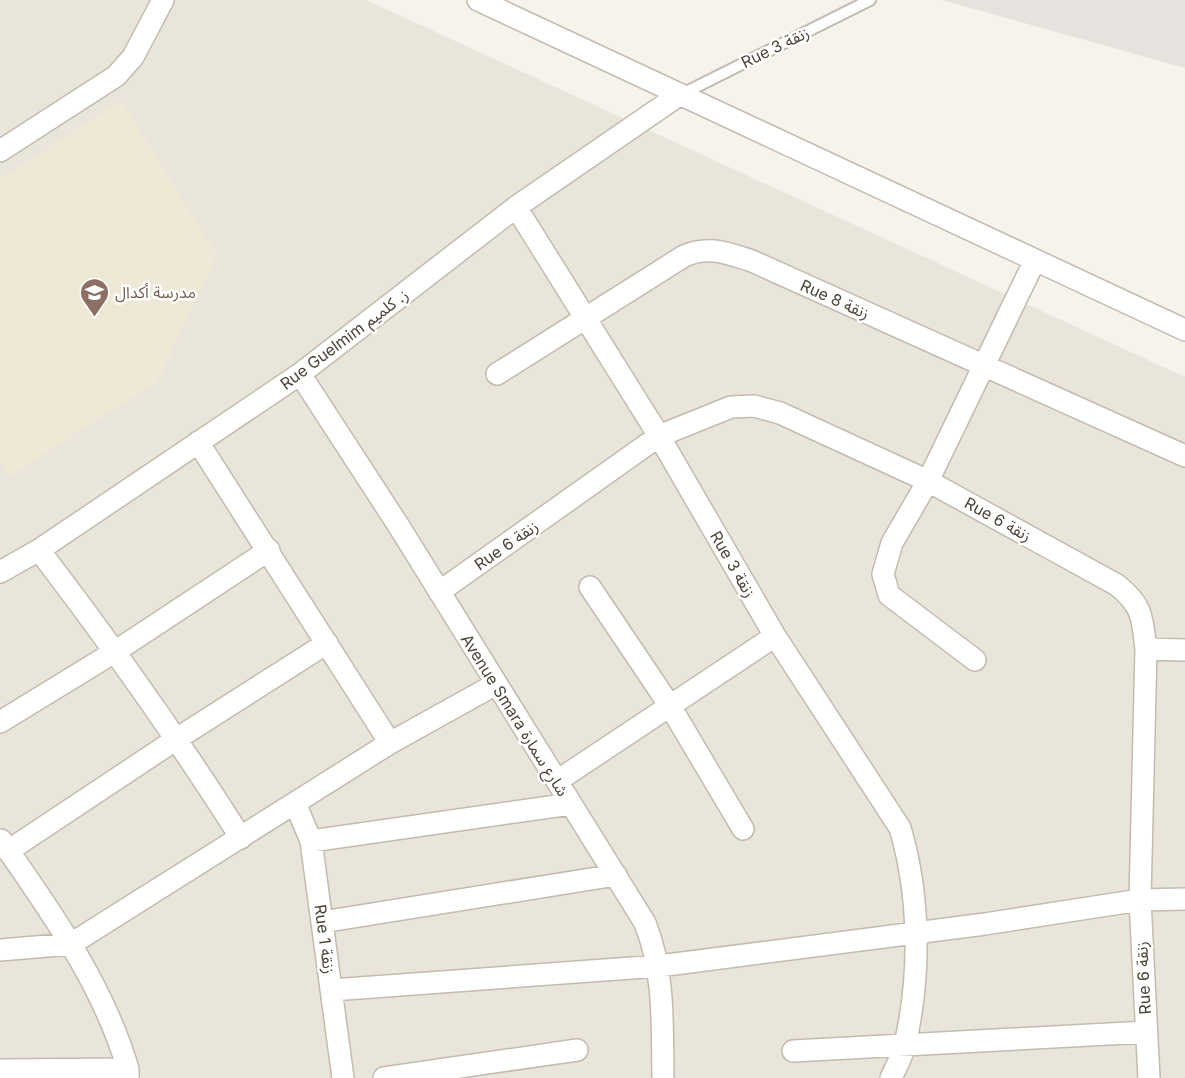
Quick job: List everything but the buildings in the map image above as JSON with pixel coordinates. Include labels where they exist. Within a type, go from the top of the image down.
[{"type":"street","points":[[0,151],[116,76],[133,57],[163,0]]},
{"type":"street","points":[[478,0],[1185,330]]},
{"type":"street","name":"Rue Guelmim ز. كلميم","points":[[0,572],[39,550],[300,374],[516,207],[679,95]]},
{"type":"street","name":"Rue 3 زنقة","points":[[516,207],[658,436],[776,636],[900,828],[909,860],[915,931],[912,995],[905,1046],[891,1078]]},
{"type":"street","name":"Rue 8 زنقة","points":[[497,374],[684,256],[697,250],[716,249],[752,261],[1185,456]]},
{"type":"street","points":[[975,660],[889,595],[883,574],[892,543],[928,481],[1035,260]]},
{"type":"street","name":"Avenue Smara شارع سمارة","points":[[300,374],[645,923],[659,966],[663,1078]]},
{"type":"street","name":"Rue 6 زنقة","points":[[439,592],[658,436],[731,407],[754,406],[780,413],[928,481],[1117,585],[1134,598],[1142,614],[1146,649],[1140,900],[1149,1078]]},
{"type":"street","points":[[198,442],[390,743]]},
{"type":"street","points":[[39,550],[116,651],[178,738],[241,837]]},
{"type":"street","points":[[0,722],[116,651],[269,550]]},
{"type":"street","points":[[590,587],[670,706],[743,829]]},
{"type":"street","points":[[556,782],[776,636]]},
{"type":"street","points":[[0,1070],[128,1073],[109,1012],[71,944],[4,845],[327,643]]},
{"type":"street","points":[[1146,649],[1185,650]]},
{"type":"street","points":[[0,950],[71,944],[390,743],[496,684]]},
{"type":"street","name":"Rue 1 زنقة","points":[[295,803],[311,841],[343,1078]]},
{"type":"street","points":[[311,841],[571,804]]},
{"type":"street","points":[[322,922],[616,874]]},
{"type":"street","points":[[332,990],[659,966],[915,931],[985,924],[1140,900],[1185,899]]},
{"type":"street","points":[[793,1051],[1146,1032]]},
{"type":"street","points":[[384,1078],[577,1050]]},
{"type":"lane","name":"Rue 3 زنقة","points":[[679,95],[870,0]]},
{"type":"shaded area","points":[[0,0],[366,0],[1185,377],[1185,1078],[0,1078]]},
{"type":"shaded area","points":[[942,0],[1185,0],[1185,68]]},
{"type":"shaded area","name":"مدرسة أكدال","points":[[121,100],[217,255],[158,381],[10,476],[0,459],[0,179]]},
{"type":"place","name":"مدرسة أكدال","points":[[94,318]]}]
